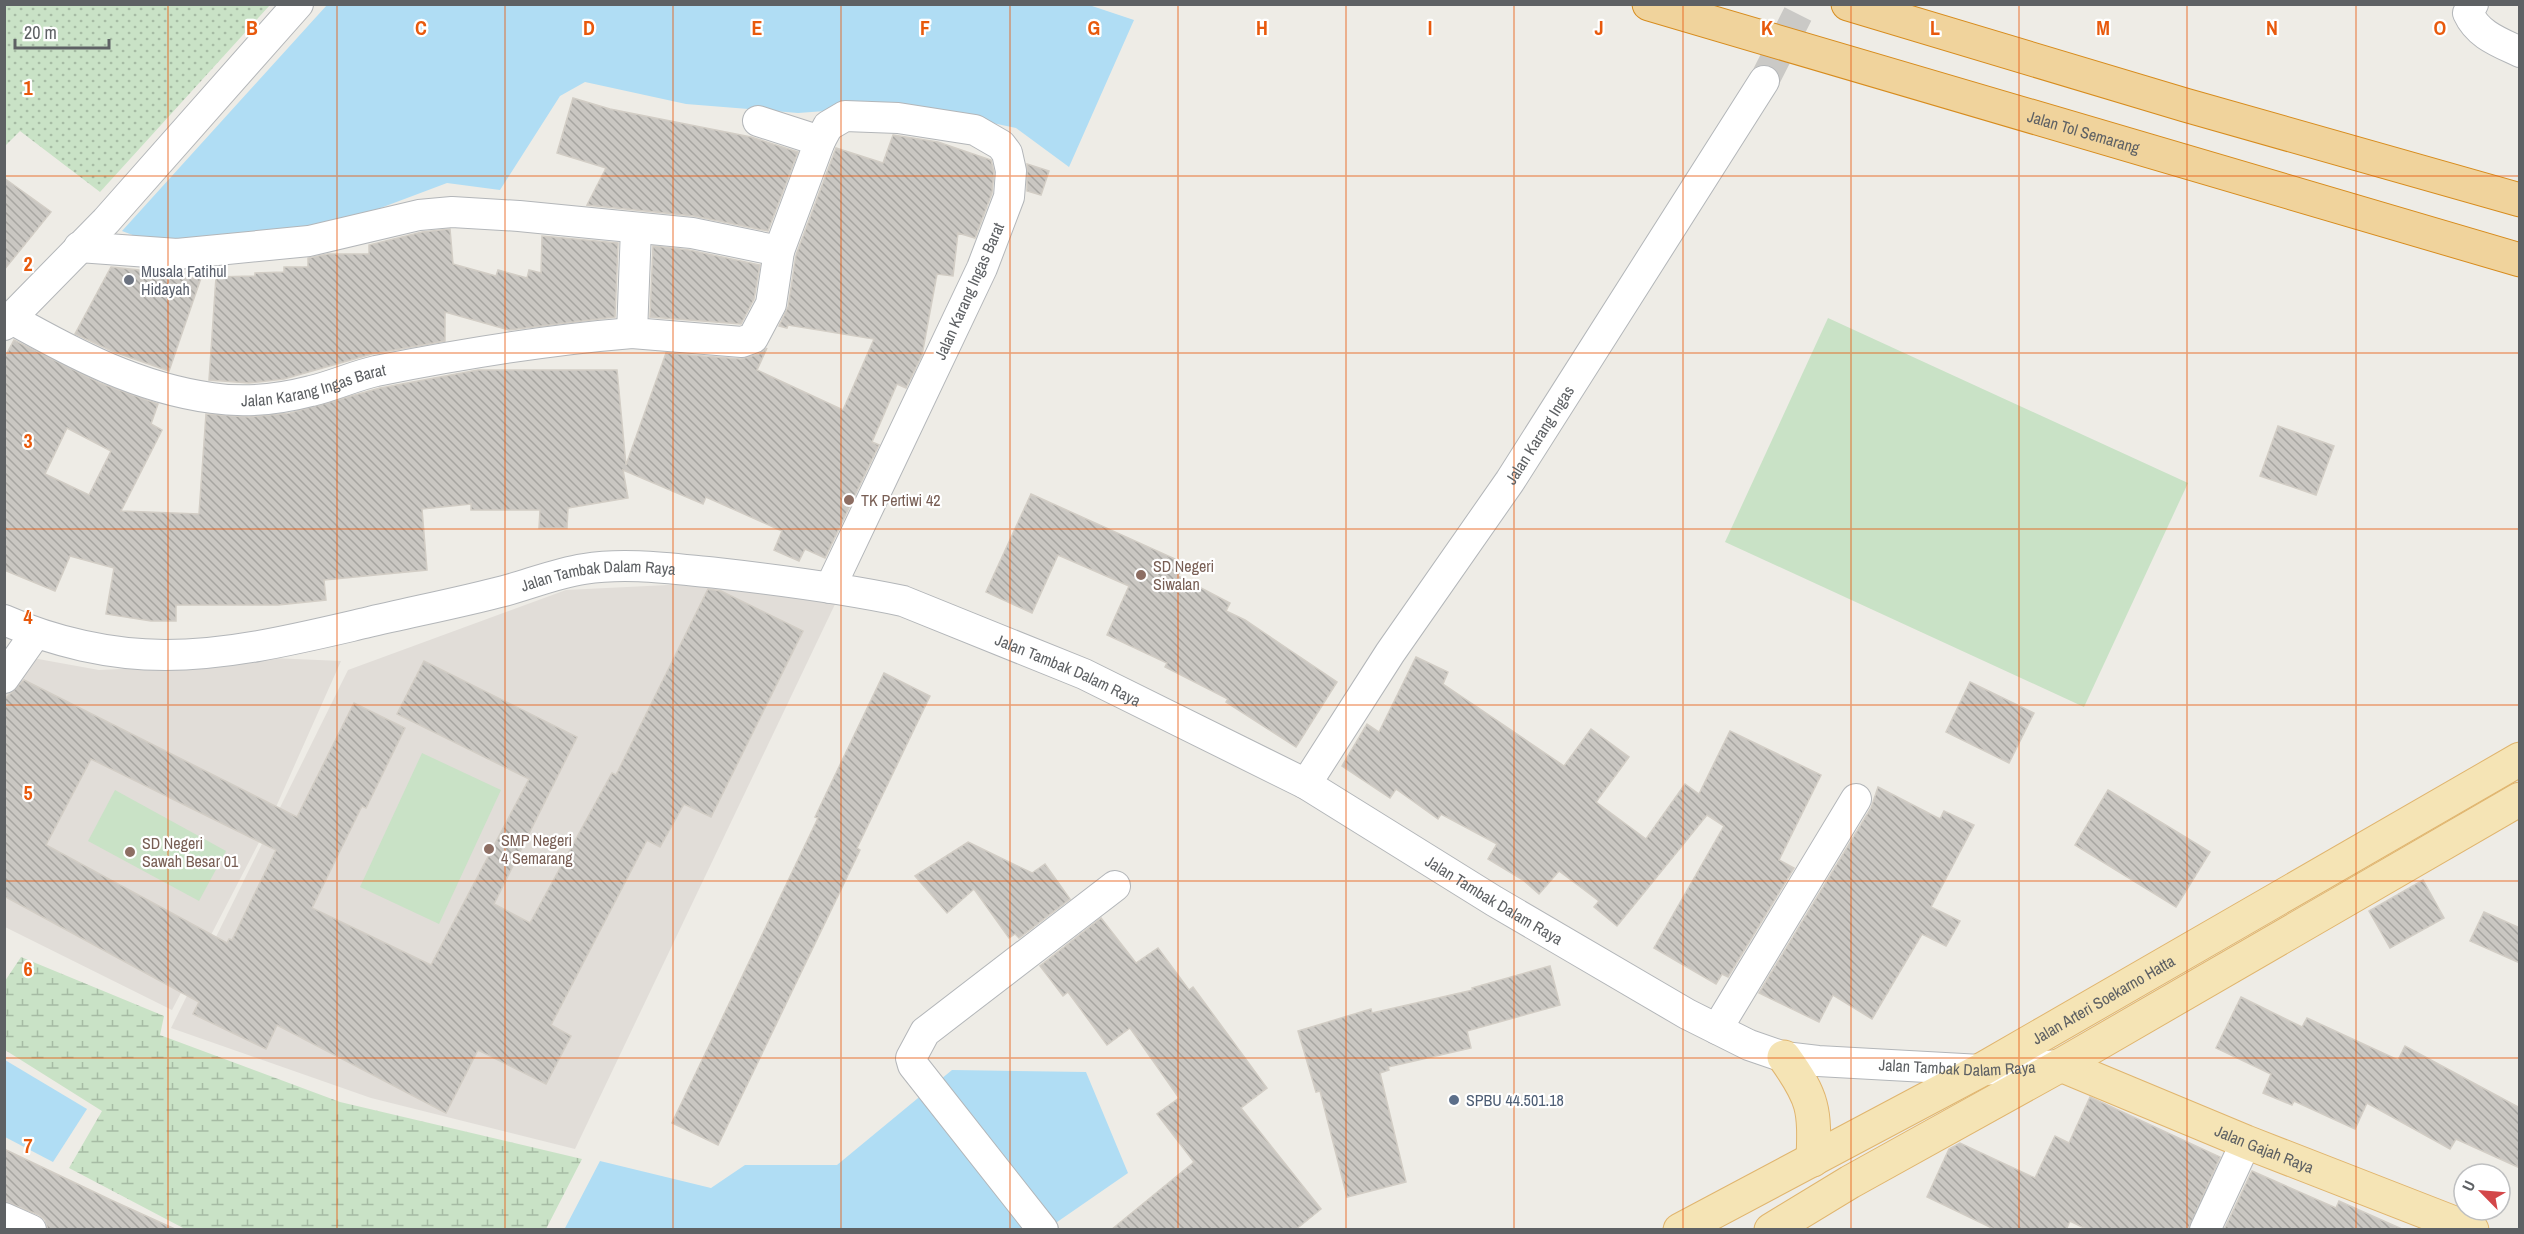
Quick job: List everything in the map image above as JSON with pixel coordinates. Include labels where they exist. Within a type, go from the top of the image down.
[{"type":"highway","name":"Jalan Tol Semarang","points":[[1649,4],[2520,260]]},
{"type":"highway","points":[[1848,4],[2185,105],[2520,200]]},
{"type":"main road","name":"Jalan Arteri Soekarno Hatta","points":[[1680,1230],[1981,1070],[2520,759]]},
{"type":"main road","points":[[1771,1230],[1860,1176],[2061,1065],[2520,799]]},
{"type":"main road","points":[[1784,1057],[1802,1082],[1812,1104],[1815,1127],[1813,1160]]},
{"type":"main road","name":"Jalan Gajah Raya","points":[[2061,1065],[2246,1142],[2464,1228]]},
{"type":"street","name":"Jalan Karang Ingas Barat","points":[[298,4],[106,221],[8,322],[138,381],[212,398],[260,400],[310,392],[375,372],[498,347],[632,333],[742,342],[753,338],[771,304],[779,251],[820,141],[828,126],[845,116],[898,118],[975,130],[1001,145],[1007,153],[1011,171],[1009,197],[982,268],[830,588]]},
{"type":"street","points":[[2470,9],[2474,25],[2485,35],[2520,52]]},
{"type":"street","name":"Jalan Karang Ingas","points":[[1306,784],[1390,653],[1510,481],[1764,81]]},
{"type":"street","points":[[758,121],[820,141]]},
{"type":"street","points":[[79,247],[177,254],[298,243],[419,215],[452,212],[692,232],[779,251]]},
{"type":"street","points":[[632,333],[636,229]]},
{"type":"street","name":"Jalan Tambak Dalam Raya","points":[[4,620],[35,634],[125,652],[165,655],[212,652],[304,638],[504,591],[582,569],[626,566],[701,572],[830,588],[903,601],[1084,674],[1306,784],[1504,906],[1717,1029],[1784,1057],[1981,1070],[2061,1065]]},
{"type":"street","points":[[4,678],[35,634]]},
{"type":"street","points":[[1717,1029],[1856,799]]},
{"type":"street","points":[[1043,1230],[913,1065],[911,1058],[925,1032],[1115,886]]},
{"type":"street","points":[[2205,1230],[2246,1142]]},
{"type":"street","points":[[4,1218],[31,1230]]},
{"type":"shaded area","name":"SMP Negeri 4 Semarang","points":[[729,582],[837,600],[575,1149],[371,1098],[171,1028],[348,670],[566,590]]},
{"type":"shaded area","name":"SD Negeri Sawah Besar 01","points":[[27,657],[99,670],[165,667],[249,657],[341,661],[268,825],[172,1010],[5,927],[5,690]]},
{"type":"green space","points":[[5,4],[270,5],[100,192],[20,131],[5,146]]},
{"type":"green space","points":[[1828,318],[2188,483],[2084,707],[1725,542]]},
{"type":"green space","points":[[422,753],[501,790],[439,924],[360,887]]},
{"type":"green space","points":[[115,790],[226,851],[199,901],[88,841]]},
{"type":"green space","points":[[21,957],[164,1016],[160,1035],[340,1102],[582,1159],[546,1229],[185,1229],[69,1168],[102,1111],[5,1050],[5,981]]},
{"type":"water","points":[[1086,4],[1134,20],[1069,167],[1016,128],[907,105],[798,113],[686,104],[585,82],[560,96],[500,190],[447,183],[306,236],[162,246],[122,231],[327,5]]},
{"type":"water","points":[[5,1060],[87,1109],[53,1162],[5,1137]]},
{"type":"water","points":[[952,1070],[1086,1072],[1128,1173],[1047,1229],[564,1230],[600,1161],[711,1188],[745,1165],[837,1165]]},
{"type":"building","points":[[573,98],[610,109],[751,137],[798,152],[768,231],[694,216],[587,205],[606,168],[557,153]]},
{"type":"building","points":[[893,135],[938,142],[991,160],[994,172],[992,193],[975,238],[958,233],[953,276],[937,274],[922,355],[906,388],[897,384],[872,442],[879,445],[825,558],[805,549],[799,561],[774,550],[782,531],[706,497],[703,504],[623,470],[628,498],[568,508],[567,528],[539,528],[540,510],[471,510],[471,504],[422,509],[427,570],[324,580],[326,600],[278,605],[176,605],[176,621],[151,621],[106,614],[114,568],[70,556],[55,591],[4,570],[4,359],[14,340],[100,383],[158,404],[151,424],[162,430],[121,511],[199,514],[206,414],[249,417],[290,413],[380,388],[478,370],[617,370],[626,465],[666,353],[741,359],[759,354],[767,348],[757,370],[843,410],[874,339],[788,325],[787,328],[779,326],[788,307],[796,255],[836,148],[883,163]],"holes":[[[67,428],[111,451],[89,495],[45,474]]]},
{"type":"building","points":[[1027,164],[1049,171],[1041,195],[1027,191]]},
{"type":"building","points":[[4,178],[51,212],[4,270]]},
{"type":"building","points":[[450,229],[453,264],[496,276],[498,270],[527,278],[529,270],[541,273],[542,236],[618,243],[615,317],[509,330],[445,312],[445,341],[372,354],[284,379],[249,383],[209,380],[216,277],[255,276],[255,273],[284,272],[284,267],[308,267],[308,258],[328,254],[369,254],[369,245],[422,232]]},
{"type":"building","points":[[653,246],[689,250],[760,265],[754,299],[741,324],[650,317]]},
{"type":"building","points":[[111,267],[158,272],[181,271],[182,278],[201,278],[169,371],[114,352],[75,334]]},
{"type":"building","points":[[2278,426],[2334,446],[2316,495],[2260,476]]},
{"type":"building","points":[[1031,494],[1184,563],[1178,576],[1230,603],[1226,611],[1245,620],[1337,682],[1296,747],[1226,702],[1228,699],[1165,667],[1167,663],[1107,635],[1129,586],[1058,555],[1032,613],[986,592]]},
{"type":"building","points":[[708,589],[721,591],[803,631],[711,817],[684,804],[660,847],[647,840],[551,1025],[571,1036],[546,1084],[478,1050],[446,1113],[277,1025],[266,1049],[193,1014],[199,1002],[4,896],[4,700],[24,680],[297,817],[354,703],[405,728],[366,808],[362,806],[312,908],[431,965],[529,779],[397,714],[424,661],[577,737],[494,904],[530,923],[612,773],[616,775]],"holes":[[[91,759],[276,850],[232,940],[229,939],[227,943],[46,845]]]},
{"type":"building","points":[[1416,657],[1448,672],[1443,684],[1564,766],[1591,729],[1629,757],[1596,802],[1646,839],[1685,784],[1699,794],[1730,731],[1821,775],[1779,860],[1794,868],[1728,977],[1722,974],[1716,984],[1654,948],[1724,826],[1707,815],[1617,926],[1594,907],[1599,901],[1559,871],[1539,894],[1523,880],[1488,859],[1497,844],[1441,814],[1438,819],[1396,789],[1390,798],[1342,766],[1367,724],[1379,732]]},
{"type":"building","points":[[884,673],[930,696],[857,848],[860,850],[718,1145],[672,1123],[818,818],[815,817]]},
{"type":"building","points":[[1970,682],[2034,713],[2009,763],[1946,732]]},
{"type":"building","points":[[1878,787],[1940,819],[1944,811],[1974,825],[1931,907],[1960,921],[1946,946],[1922,934],[1872,1019],[1833,995],[1819,1022],[1759,993],[1871,808]]},
{"type":"building","points":[[2108,790],[2210,852],[2176,907],[2075,845]]},
{"type":"building","points":[[968,842],[1032,873],[1045,864],[1070,899],[1019,938],[1015,934],[1009,938],[974,889],[947,913],[915,876]]},
{"type":"building","points":[[2423,880],[2444,918],[2390,948],[2369,911]]},
{"type":"building","points":[[2484,912],[2520,928],[2520,963],[2470,941]]},
{"type":"building","points":[[1101,918],[1136,963],[1158,948],[1189,990],[1193,987],[1267,1088],[1241,1108],[1321,1209],[1295,1230],[1111,1230],[1194,1162],[1157,1114],[1179,1098],[1130,1028],[1107,1045],[1068,992],[1063,996],[1040,966]]},
{"type":"building","points":[[1550,966],[1560,1005],[1467,1031],[1471,1048],[1388,1067],[1389,1070],[1380,1073],[1406,1182],[1347,1197],[1320,1091],[1316,1092],[1298,1031],[1371,1009],[1372,1013],[1473,990],[1472,988]]},
{"type":"building","points":[[2241,997],[2302,1027],[2307,1018],[2398,1060],[2405,1046],[2520,1108],[2520,1168],[2512,1164],[2512,1162],[2507,1162],[2456,1139],[2450,1149],[2367,1103],[2355,1129],[2294,1101],[2292,1105],[2263,1093],[2271,1074],[2216,1048]]},
{"type":"building","points":[[2090,1097],[2220,1157],[2188,1230],[2088,1230],[2070,1221],[2066,1230],[1996,1230],[1927,1197],[1949,1149],[1960,1143],[2035,1178],[2055,1136],[2069,1143]]},
{"type":"building","points":[[4,1149],[177,1230],[48,1230],[45,1220],[39,1215],[4,1201]]},
{"type":"building","points":[[2252,1171],[2336,1208],[2339,1201],[2404,1230],[2224,1230]]},
{"type":"tunnel","points":[[1764,81],[1803,4]]},
{"type":"place","name":"Musala Fatihul Hidayah","points":[[129,280]]},
{"type":"place","name":"TK Pertiwi 42","points":[[849,500]]},
{"type":"place","name":"SD Negeri Siwalan","points":[[1141,575]]},
{"type":"place","name":"SMP Negeri 4 Semarang","points":[[489,849]]},
{"type":"place","name":"SD Negeri Sawah Besar 01","points":[[130,852]]},
{"type":"place","name":"SPBU 44.501.18","points":[[1454,1100]]}]
